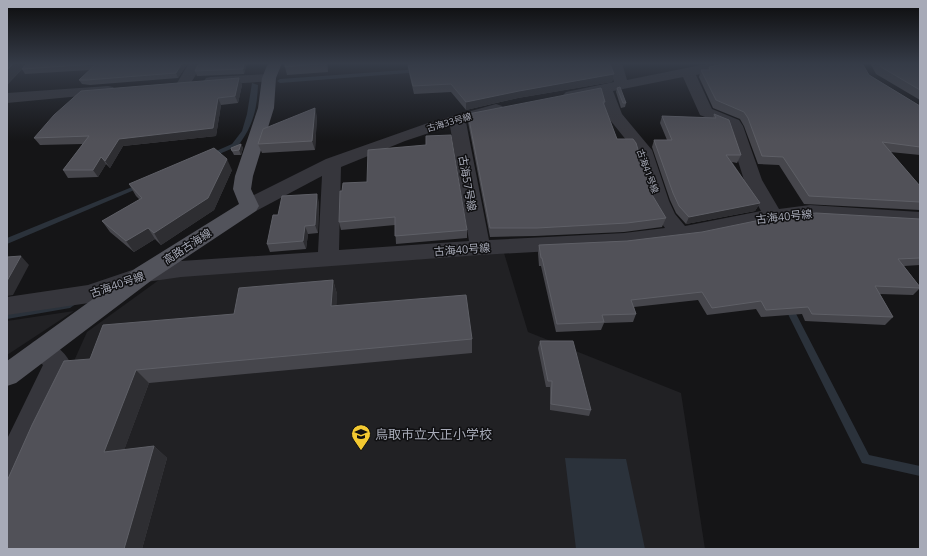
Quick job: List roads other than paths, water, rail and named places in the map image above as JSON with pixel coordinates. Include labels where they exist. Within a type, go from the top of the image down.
[{"type":"main road","points":[[249,206],[242,189],[244,176],[266,108],[269,89]]},
{"type":"main road","name":"高路古海線","points":[[7,375],[144,274],[249,206]]},
{"type":"street","points":[[7,109],[14,98],[122,89]]},
{"type":"street","points":[[556,98],[600,89]]},
{"type":"street","name":"古海41号線","points":[[605,89],[614,115],[643,150],[659,201],[668,217],[680,233]]},
{"type":"street","points":[[700,89],[706,112],[732,123],[735,126],[753,180],[774,216]]},
{"type":"street","name":"古海33号線","points":[[249,206],[332,163],[413,132],[457,119],[513,106]]},
{"type":"street","name":"古海57号線","points":[[457,119],[480,248]]},
{"type":"street","points":[[328,258],[332,163]]},
{"type":"street","name":"古海40号線","points":[[7,306],[89,294],[144,274],[181,269],[480,248],[624,240],[680,233],[774,216],[810,212],[920,219]]},
{"type":"street","points":[[7,472],[57,362],[42,349]]},
{"type":"waterway","points":[[788,306],[866,459],[920,471]]},
{"type":"place","name":"鳥取市立大正小学校","points":[[361,451]]}]
